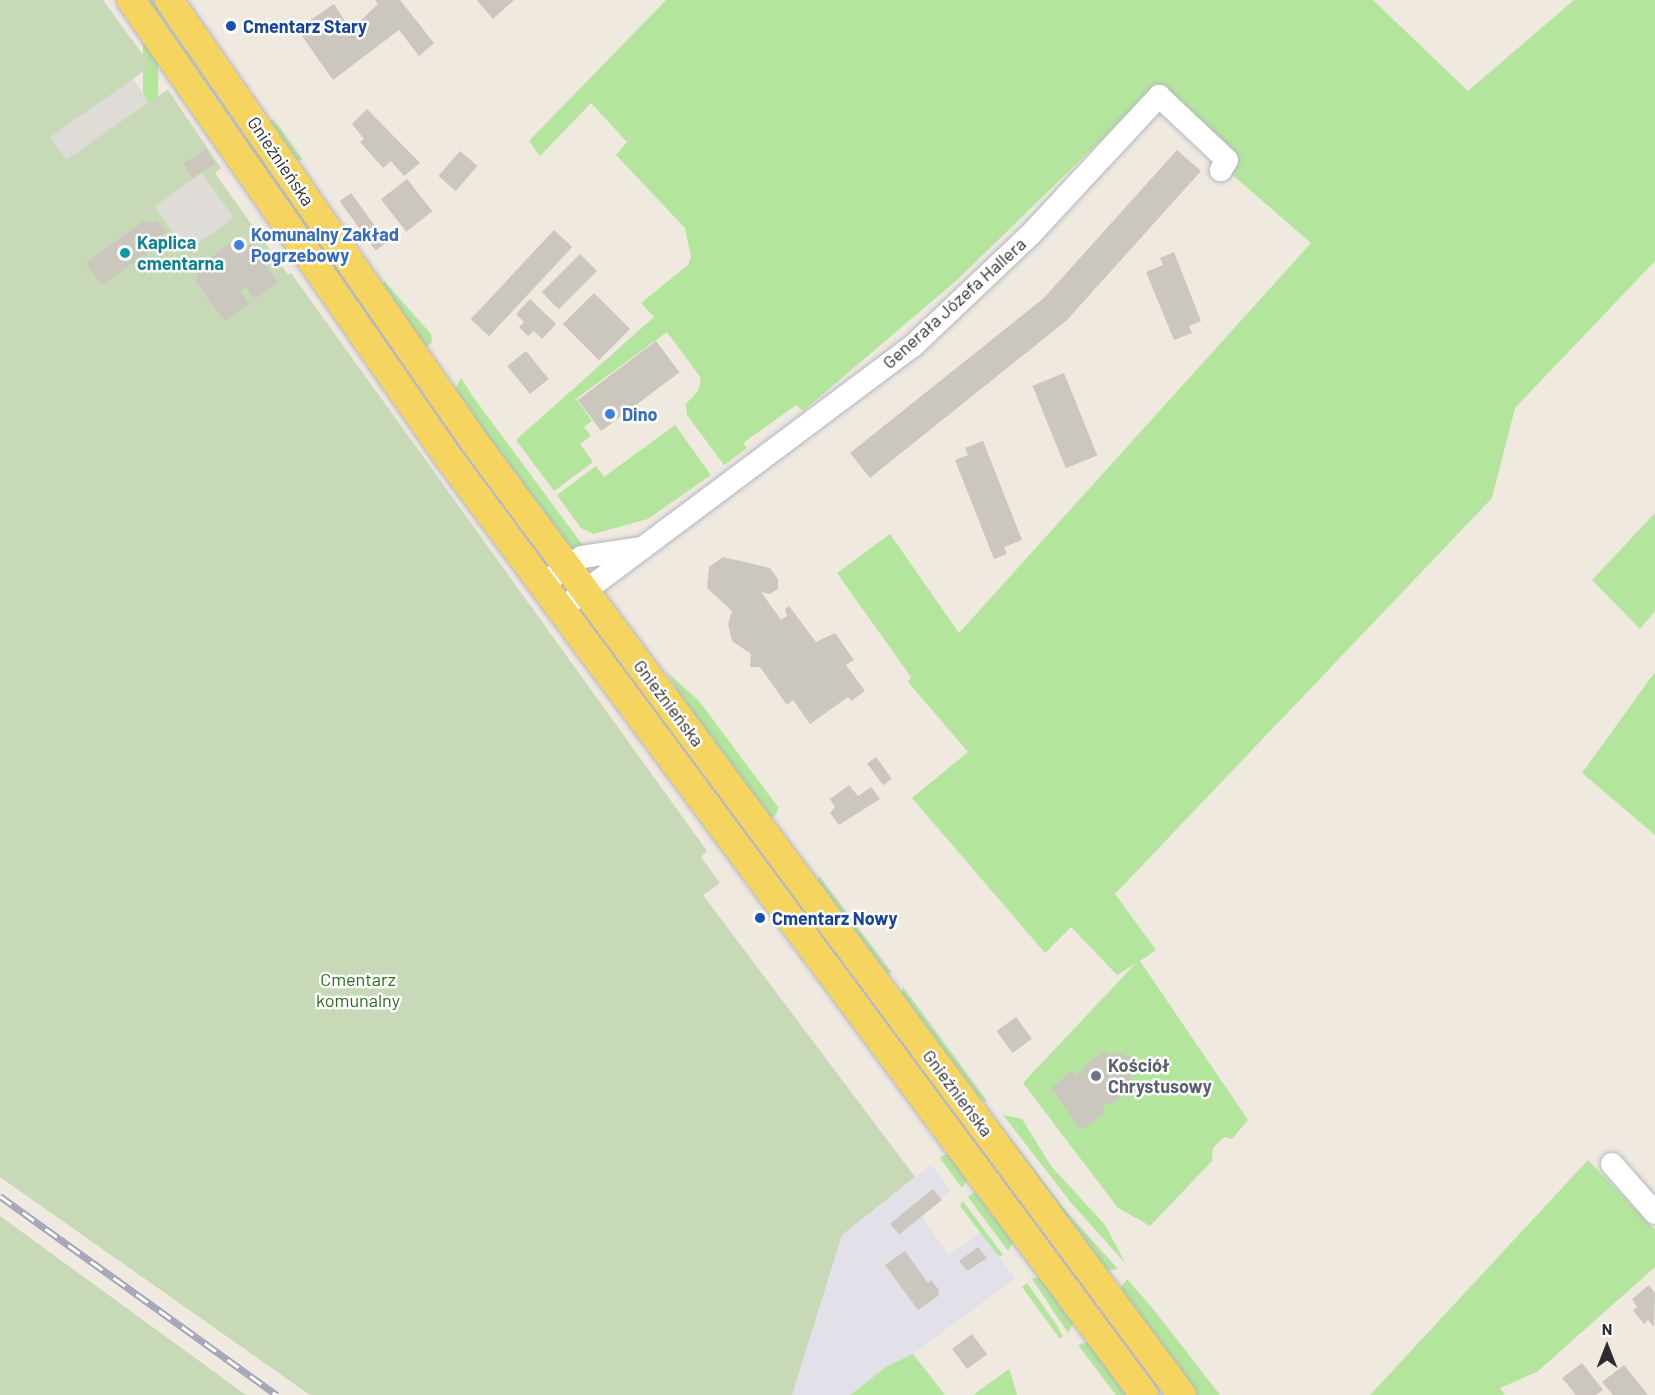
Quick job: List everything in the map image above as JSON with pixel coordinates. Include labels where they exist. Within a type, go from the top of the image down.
[{"type":"main road","name":"Gnieźnieńska","points":[[131,0],[430,432],[1144,1395]]},
{"type":"main road","name":"Gnieźnieńska","points":[[169,0],[447,404],[1182,1395]]},
{"type":"street","name":"Generała Józefa Hallera","points":[[561,609],[912,346],[1030,235],[1159,96],[1227,160],[1221,170]]},
{"type":"street","name":"Generała Józefa Hallera","points":[[542,584],[582,557],[644,548]]},
{"type":"street","points":[[1612,1164],[1655,1214]]},
{"type":"shaded area","points":[[133,79],[149,102],[66,160],[50,137]]},
{"type":"shaded area","points":[[202,173],[234,218],[186,251],[154,206]]},
{"type":"shaded area","points":[[931,1165],[950,1190],[922,1217],[949,1255],[981,1232],[1015,1278],[913,1354],[886,1367],[850,1395],[792,1395],[842,1235]]},
{"type":"green space","name":"Cmentarz komunalny","points":[[0,0],[103,0],[151,66],[133,79],[148,102],[168,90],[221,168],[215,173],[221,182],[288,275],[291,273],[707,851],[701,857],[720,883],[703,895],[915,1177],[842,1235],[792,1395],[310,1395],[0,1177]]},
{"type":"green space","points":[[143,0],[158,0],[158,155],[143,155]]},
{"type":"green space","points":[[666,0],[1373,0],[1468,91],[1574,0],[1655,0],[1655,261],[1515,408],[1492,498],[1115,894],[1156,950],[1140,961],[1248,1120],[1232,1139],[1224,1137],[1213,1148],[1212,1161],[1150,1226],[1118,1208],[1023,1083],[1136,963],[1117,975],[1071,927],[1045,953],[912,798],[968,752],[908,682],[911,677],[837,573],[890,534],[959,633],[1311,243],[1144,98],[957,280],[803,411],[796,405],[743,443],[747,448],[724,465],[687,415],[686,404],[698,391],[701,378],[667,332],[576,399],[592,421],[584,427],[591,436],[580,444],[593,462],[554,491],[516,440],[654,317],[641,303],[688,265],[691,257],[685,228],[616,155],[627,142],[591,103],[540,156],[529,141]]},
{"type":"green space","points":[[273,120],[303,160],[295,160],[268,121]]},
{"type":"green space","points":[[251,133],[405,362],[395,369],[240,140]]},
{"type":"green space","points":[[384,281],[431,334],[432,342],[422,351],[382,286]]},
{"type":"green space","points":[[461,378],[587,551],[572,551],[453,394]]},
{"type":"green space","points":[[675,425],[711,475],[648,519],[593,534],[581,528],[557,495],[596,466],[604,477]]},
{"type":"green space","points":[[1655,513],[1655,611],[1640,629],[1592,580]]},
{"type":"green space","points":[[667,672],[700,702],[778,807],[777,814],[768,820],[700,729]]},
{"type":"green space","points":[[1655,672],[1655,835],[1582,773]]},
{"type":"green space","points":[[819,875],[892,973],[884,973],[817,882]]},
{"type":"green space","points":[[903,987],[987,1101],[979,1101],[901,997]]},
{"type":"green space","points":[[1003,1115],[1022,1119],[1051,1166],[1105,1225],[1126,1264],[1072,1204]]},
{"type":"green space","points":[[995,1118],[1065,1210],[1118,1269],[1105,1271]]},
{"type":"green space","points":[[943,1155],[951,1155],[970,1175],[962,1188],[940,1158]]},
{"type":"green space","points":[[1588,1160],[1655,1230],[1655,1267],[1537,1372],[1500,1388],[1505,1395],[1370,1395]]},
{"type":"green space","points":[[973,1193],[983,1193],[1016,1238],[1008,1251],[968,1197]]},
{"type":"green space","points":[[963,1201],[1003,1255],[999,1257],[960,1206]]},
{"type":"green space","points":[[0,1216],[246,1395],[0,1395]]},
{"type":"green space","points":[[1045,1276],[1074,1321],[1068,1333],[1032,1279]]},
{"type":"green space","points":[[1127,1279],[1220,1395],[1194,1395],[1120,1289]]},
{"type":"green space","points":[[1027,1283],[1056,1324],[1063,1336],[1060,1339],[1022,1287]]},
{"type":"green space","points":[[1088,1342],[1133,1395],[1116,1395],[1078,1345]]},
{"type":"green space","points":[[913,1354],[945,1395],[850,1395],[886,1367]]},
{"type":"green space","points":[[1009,1369],[1017,1395],[973,1395]]},
{"type":"building","points":[[375,0],[400,0],[434,43],[419,56],[399,30],[333,80],[297,29],[334,4],[351,30],[378,4]]},
{"type":"building","points":[[477,0],[514,0],[493,19]]},
{"type":"building","points":[[367,109],[420,163],[404,176],[391,161],[383,168],[360,142],[364,139],[352,124]]},
{"type":"building","points":[[206,149],[215,163],[193,178],[183,164]]},
{"type":"building","points":[[1177,150],[1201,171],[1067,320],[870,478],[850,453],[1044,298]]},
{"type":"building","points":[[460,151],[477,166],[456,191],[438,176]]},
{"type":"building","points":[[407,179],[432,211],[406,232],[381,199]]},
{"type":"building","points":[[351,193],[387,242],[376,251],[340,201]]},
{"type":"building","name":"Kaplica cmentarna","points":[[145,220],[148,223],[157,221],[166,232],[161,235],[162,243],[102,285],[86,263]]},
{"type":"building","points":[[554,230],[572,247],[489,336],[471,319]]},
{"type":"building","points":[[239,237],[247,247],[250,244],[278,282],[255,299],[246,287],[240,291],[249,304],[225,321],[195,280],[199,277],[194,270]]},
{"type":"building","points":[[1174,252],[1201,321],[1189,326],[1192,333],[1174,340],[1146,272],[1163,265],[1160,258]]},
{"type":"building","points":[[580,254],[597,271],[559,309],[542,292]]},
{"type":"building","points":[[594,293],[630,329],[599,360],[563,324]]},
{"type":"building","points":[[530,299],[556,324],[542,339],[534,331],[528,336],[519,327],[524,322],[516,314]]},
{"type":"building","points":[[656,341],[679,372],[601,431],[578,400]]},
{"type":"building","points":[[526,351],[549,379],[530,394],[507,366]]},
{"type":"building","points":[[1064,373],[1097,456],[1066,468],[1032,386]]},
{"type":"building","points":[[983,441],[1022,540],[1004,547],[1007,554],[994,559],[955,460],[968,455],[965,448]]},
{"type":"building","points":[[723,557],[770,568],[778,579],[778,589],[770,594],[761,592],[781,620],[787,616],[785,609],[789,606],[816,642],[835,633],[854,660],[846,665],[865,691],[851,701],[848,697],[810,724],[793,700],[787,705],[760,667],[750,667],[751,654],[732,641],[728,624],[732,611],[707,588],[709,567]]},
{"type":"building","points":[[876,757],[892,779],[883,785],[867,763]]},
{"type":"building","points":[[849,785],[858,796],[871,787],[880,799],[839,825],[830,813],[835,807],[830,799]]},
{"type":"building","points":[[1016,1017],[1032,1039],[1012,1053],[997,1031]]},
{"type":"building","points":[[1105,1050],[1109,1055],[1118,1052],[1131,1058],[1136,1069],[1129,1083],[1133,1088],[1112,1104],[1102,1103],[1105,1114],[1081,1130],[1051,1088],[1072,1070],[1077,1077],[1084,1066]]},
{"type":"building","points":[[933,1189],[942,1200],[899,1234],[890,1224]]},
{"type":"building","points":[[978,1247],[987,1258],[967,1271],[959,1261]]},
{"type":"building","points":[[905,1251],[928,1283],[931,1280],[939,1290],[938,1296],[918,1310],[885,1265]]},
{"type":"building","points":[[1649,1285],[1655,1293],[1654,1327],[1648,1320],[1644,1324],[1633,1310],[1637,1307],[1632,1299]]},
{"type":"building","points":[[972,1334],[987,1354],[967,1369],[952,1349]]},
{"type":"building","points":[[1582,1363],[1603,1390],[1596,1395],[1576,1395],[1562,1378]]},
{"type":"building","points":[[1624,1365],[1648,1395],[1613,1395],[1602,1382]]},
{"type":"railway","points":[[0,1196],[277,1395]]},
{"type":"place","name":"Cmentarz Stary","points":[[231,26]]},
{"type":"place","name":"Komunalny Zakład Pogrzebowy","points":[[239,245]]},
{"type":"place","name":"Kaplica cmentarna","points":[[125,253]]},
{"type":"place","name":"Dino","points":[[610,414]]},
{"type":"place","name":"Cmentarz Nowy","points":[[760,918]]},
{"type":"place","name":"Kościół Chrystusowy","points":[[1096,1076]]}]
